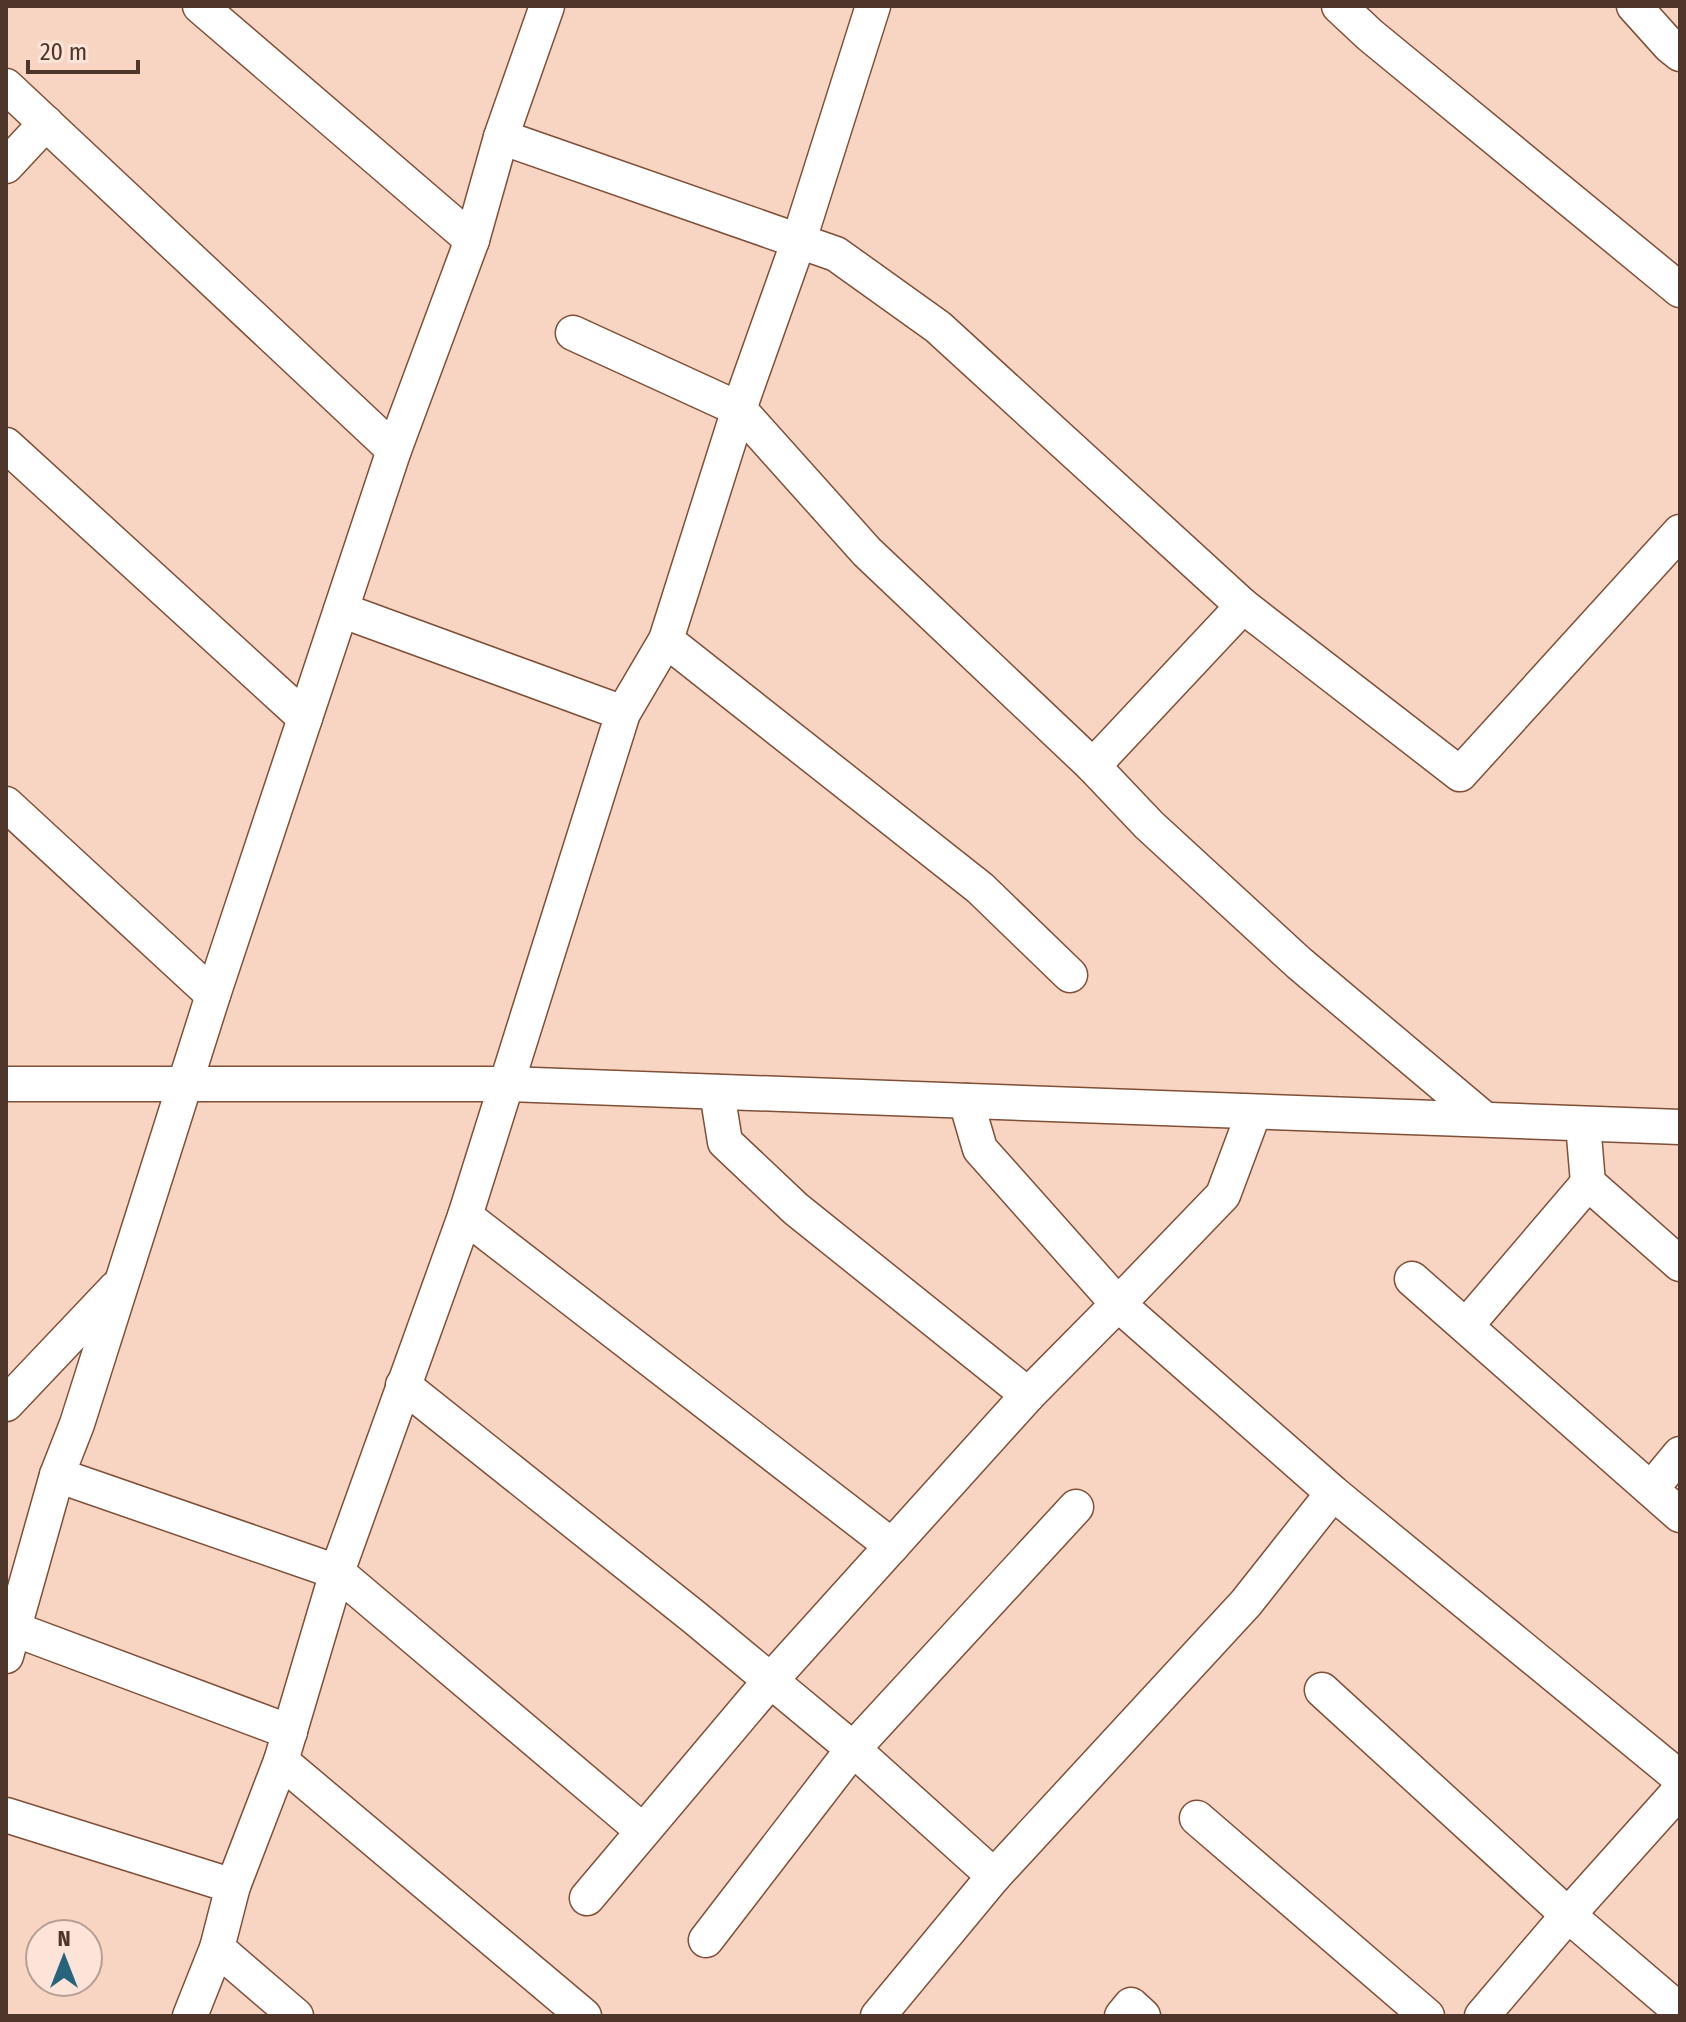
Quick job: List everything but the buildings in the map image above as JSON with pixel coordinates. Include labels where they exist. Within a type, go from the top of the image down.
[{"type":"street","points":[[200,6],[472,240]]},
{"type":"street","points":[[547,6],[501,137],[472,240],[394,450],[213,995],[77,1424],[57,1475],[10,1642],[286,1746],[584,2016]]},
{"type":"street","points":[[190,2016],[217,1948],[233,1886],[286,1746],[337,1572],[465,1216],[623,713],[666,640],[873,6]]},
{"type":"street","points":[[1339,6],[1370,35],[1680,290]]},
{"type":"street","points":[[1634,6],[1680,54]]},
{"type":"street","points":[[6,86],[394,450]]},
{"type":"street","points":[[6,166],[46,123]]},
{"type":"street","points":[[501,137],[836,254],[938,327],[1243,606],[1460,774],[1680,532]]},
{"type":"street","points":[[573,333],[739,409],[867,552],[1093,766],[1149,825],[1299,963],[1484,1119]]},
{"type":"street","points":[[6,445],[305,718]]},
{"type":"street","points":[[1093,766],[1243,606]]},
{"type":"street","points":[[341,610],[623,713]]},
{"type":"street","points":[[666,640],[980,888],[1070,975]]},
{"type":"street","points":[[6,804],[213,995]]},
{"type":"street","points":[[6,1112],[18,1084],[507,1084],[1680,1127]]},
{"type":"street","points":[[717,1092],[725,1142],[796,1209],[1028,1395]]},
{"type":"street","points":[[966,1101],[980,1149],[1118,1304],[1333,1493],[1680,1778]]},
{"type":"street","points":[[587,1898],[770,1681],[1028,1395],[1223,1195],[1254,1112]]},
{"type":"street","points":[[1583,1124],[1588,1183],[1680,1264]]},
{"type":"street","points":[[1466,1326],[1588,1183]]},
{"type":"street","points":[[465,1216],[892,1546]]},
{"type":"street","points":[[1412,1279],[1680,1515]]},
{"type":"street","points":[[6,1404],[122,1282]]},
{"type":"street","points":[[403,1385],[694,1617],[853,1749],[994,1876]]},
{"type":"street","points":[[1651,1489],[1680,1454]]},
{"type":"street","points":[[57,1475],[337,1572],[643,1831]]},
{"type":"street","points":[[878,2016],[994,1876],[1246,1603],[1333,1493]]},
{"type":"street","points":[[706,1940],[853,1749],[1076,1507]]},
{"type":"street","points":[[1322,1690],[1568,1915],[1680,2011]]},
{"type":"street","points":[[1482,2016],[1680,1790]]},
{"type":"street","points":[[6,1815],[233,1886]]},
{"type":"street","points":[[1197,1818],[1427,2016]]},
{"type":"street","points":[[217,1948],[296,2016]]},
{"type":"street","points":[[1122,2016],[1131,2005],[1143,2016]]}]
